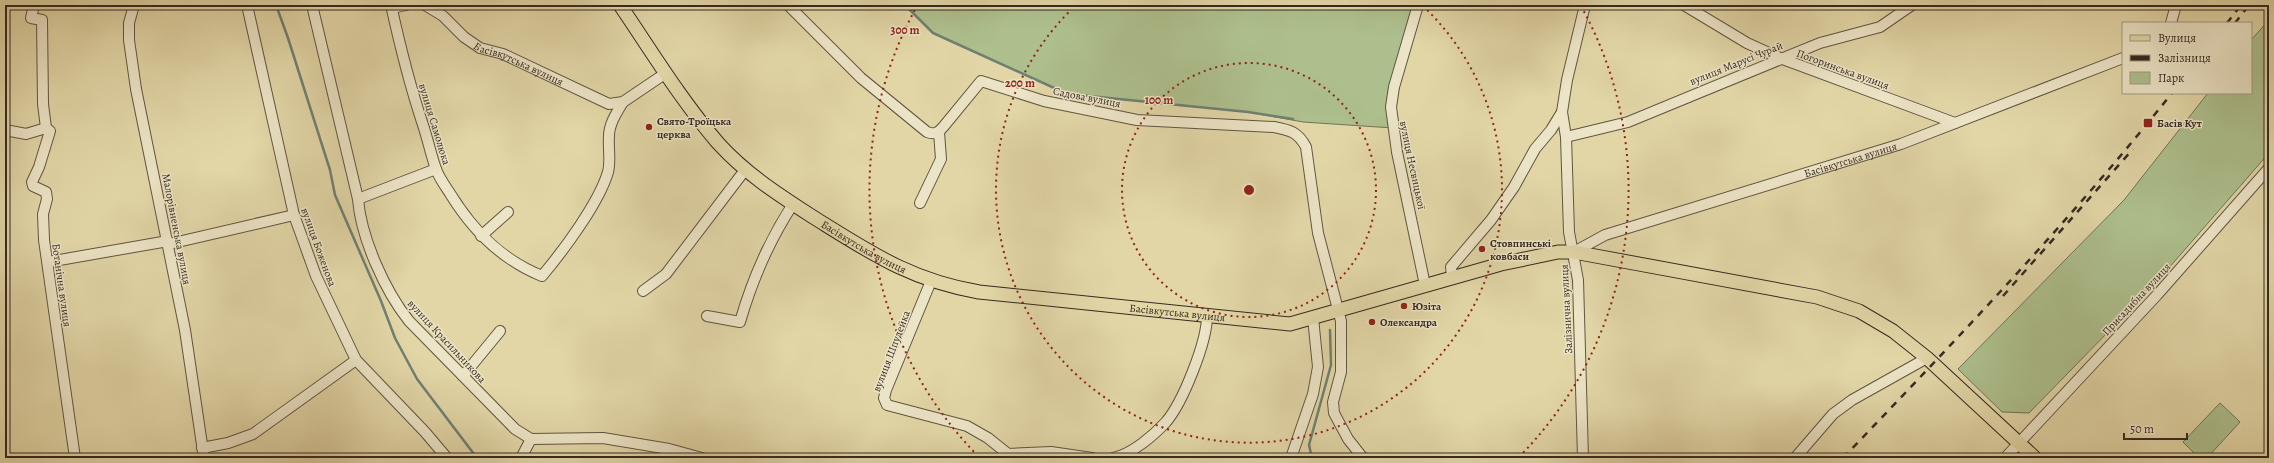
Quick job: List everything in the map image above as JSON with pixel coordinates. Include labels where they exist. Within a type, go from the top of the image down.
[{"type":"main road","name":"Басівкутська вулиця","points":[[620,5],[695,115],[745,170],[793,204],[870,253],[913,275],[931,281],[979,292],[1290,324],[1340,311],[1452,277],[1558,252],[1574,252],[1792,291],[1838,302],[1876,320],[1927,358],[2035,458]]},
{"type":"street","name":"Ботанічна вулиця","points":[[34,5],[31,18],[42,20],[43,104],[46,128],[50,131],[32,182],[33,186],[46,192],[47,199],[43,214],[44,230],[74,458]]},
{"type":"street","name":"Малорівненська вулиця","points":[[134,5],[129,23],[133,68],[185,330],[203,453]]},
{"type":"street","name":"вулиця Боженова","points":[[247,5],[294,215],[316,276],[356,360],[425,432],[447,458]]},
{"type":"street","name":"вулиця Красильникова","points":[[312,5],[358,199],[359,214],[368,241],[396,304],[409,321],[515,429],[531,438]]},
{"type":"street","points":[[392,6],[406,5]]},
{"type":"street","name":"Басівкутська вулиця","points":[[425,5],[443,16],[464,37],[480,48],[503,54],[609,104],[623,102]]},
{"type":"street","points":[[788,5],[861,78],[885,99],[927,132],[934,134],[939,132],[941,159],[920,203]]},
{"type":"street","name":"вулиця Несвицької","points":[[1418,5],[1396,80],[1391,107],[1397,152],[1425,285]]},
{"type":"street","name":"Залізнична вулиця","points":[[1583,458],[1578,280],[1574,252],[1569,232],[1566,137],[1562,112],[1567,80],[1585,5]]},
{"type":"street","name":"Погоринська вулиця","points":[[1684,5],[1747,43],[1780,58],[1955,123]]},
{"type":"street","name":"вулиця Марусі Чурай","points":[[1566,137],[1628,122],[1780,58],[1820,43],[1880,27],[1912,5]]},
{"type":"street","points":[[2170,22],[2176,5]]},
{"type":"street","name":"вулиця Самолюка","points":[[392,6],[415,101],[436,169],[457,206],[481,236],[501,254],[522,267],[542,276],[574,233],[600,189],[608,172],[609,134],[613,120],[623,102]]},
{"type":"street","name":"Басівкутська вулиця","points":[[1574,252],[1604,235],[1878,151],[2122,58]]},
{"type":"street","points":[[623,102],[666,73]]},
{"type":"street","name":"Садова вулиця","points":[[939,132],[981,81],[1044,100],[1137,120],[1274,127],[1293,131],[1301,137],[1306,147],[1318,233],[1340,311]]},
{"type":"street","name":"Залізнична вулиця","points":[[1452,277],[1451,267],[1491,220],[1514,187],[1535,149],[1552,130],[1562,112]]},
{"type":"street","points":[[5,130],[26,134],[46,128]]},
{"type":"street","name":"Присадибна вулиця","points":[[2005,458],[2157,295],[2269,168]]},
{"type":"street","points":[[358,199],[436,169]]},
{"type":"street","points":[[643,291],[666,274],[745,170]]},
{"type":"street","points":[[707,316],[740,322],[755,274],[774,234],[793,204]]},
{"type":"street","points":[[481,236],[508,212]]},
{"type":"street","points":[[48,262],[168,243],[294,215]]},
{"type":"street","name":"вулиця Шпудейка","points":[[931,281],[886,390],[884,398],[887,405],[966,426],[988,438],[1008,454],[1051,452],[1092,458]]},
{"type":"street","points":[[1340,311],[1341,372],[1333,402],[1334,413],[1348,439],[1362,458]]},
{"type":"street","points":[[1113,458],[1137,447],[1166,422],[1174,410],[1198,358],[1207,326],[1207,316]]},
{"type":"street","points":[[1292,458],[1311,402],[1318,367],[1313,318]]},
{"type":"street","points":[[463,376],[500,331]]},
{"type":"street","points":[[1795,458],[1839,409],[1852,400],[1927,358]]},
{"type":"street","points":[[203,453],[253,434],[356,360]]},
{"type":"street","points":[[521,458],[531,438],[603,438],[669,449],[702,458]]},
{"type":"green space","points":[[905,5],[1418,5],[1405,46],[1393,128],[1303,122],[1248,112],[1079,95],[1063,92],[933,33]]},
{"type":"green space","points":[[2269,20],[2269,153],[2154,285],[2029,413],[2002,412],[1958,369],[2124,200],[2207,94],[2252,94],[2252,39]]},
{"type":"green space","points":[[2220,403],[2240,422],[2207,458],[2199,458],[2183,442]]},
{"type":"waterway","points":[[276,5],[330,170],[335,195],[381,301],[395,338],[417,379],[477,458]]},
{"type":"waterway","points":[[905,5],[933,33],[1063,92],[1079,95],[1248,112],[1293,119]]},
{"type":"waterway","points":[[1312,458],[1309,445],[1331,365],[1330,330]]},
{"type":"railway","points":[[2228,22],[2241,5]]},
{"type":"railway","points":[[2236,22],[2249,5]]},
{"type":"railway","points":[[1843,458],[2053,234],[2171,94]]},
{"type":"railway","points":[[2003,296],[2133,149]]},
{"type":"place","name":"Басів Кут","points":[[2148,123]]},
{"type":"place","name":"Свято-Троїцька церква","points":[[649,127]]},
{"type":"place","name":"Стовпинські ковбаси","points":[[1482,249]]},
{"type":"place","name":"Юзіта","points":[[1404,306]]},
{"type":"place","name":"Олександра","points":[[1372,322]]}]
